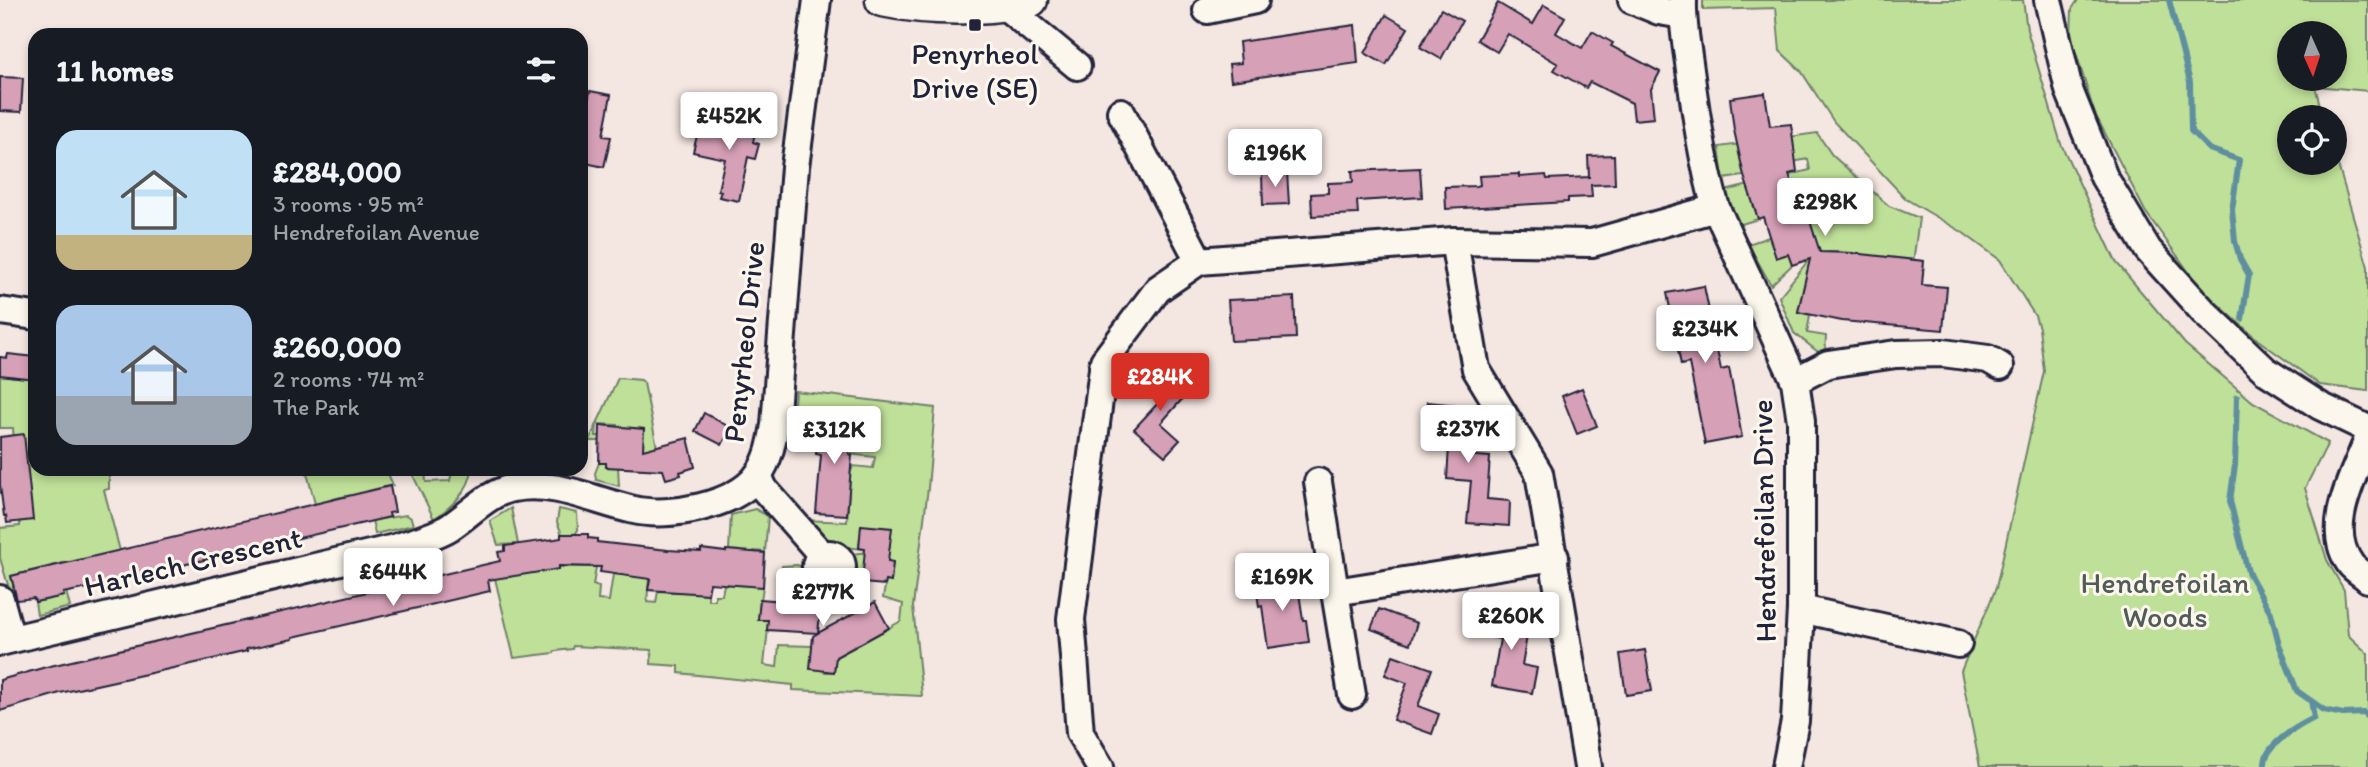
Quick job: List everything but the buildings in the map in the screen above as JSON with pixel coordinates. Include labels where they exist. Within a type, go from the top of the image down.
[{"type":"main road","points":[[882,0],[917,7],[1018,3]]},
{"type":"street","name":"Penyrheol Drive","points":[[508,478],[636,511],[685,511],[731,496],[758,475],[770,450],[775,425],[795,167],[817,0]]},
{"type":"street","points":[[1207,10],[1255,0]]},
{"type":"street","points":[[1632,0],[1659,11],[1683,7]]},
{"type":"street","points":[[1018,3],[1077,66]]},
{"type":"street","points":[[2051,3],[2069,90],[2104,177],[2148,250],[2204,313],[2266,371],[2320,406],[2368,429]]},
{"type":"street","name":"Hendrefoilan Drive","points":[[1683,7],[1706,171],[1716,208],[1795,381],[1801,421],[1801,609],[1795,722],[1786,767]]},
{"type":"street","points":[[1121,112],[1199,261]]},
{"type":"street","points":[[1100,767],[1080,733],[1071,619],[1104,361],[1158,289],[1199,261],[1454,241],[1592,243],[1716,208]]},
{"type":"street","points":[[1454,241],[1476,369],[1539,473],[1588,767]]},
{"type":"street","points":[[0,311],[28,315]]},
{"type":"street","points":[[1795,381],[1828,364],[1896,354],[1966,356],[1988,359],[2000,366]]},
{"type":"street","points":[[2368,439],[2339,521],[2342,544],[2351,565],[2368,579]]},
{"type":"street","points":[[758,475],[764,489],[822,555]]},
{"type":"street","name":"Harlech Crescent","points":[[5,641],[395,548],[448,529],[498,493],[508,478]]},
{"type":"street","points":[[1318,482],[1352,695]]},
{"type":"street","points":[[1335,592],[1555,557]]},
{"type":"street","points":[[0,599],[5,641]]},
{"type":"street","points":[[1801,609],[1958,644]]},
{"type":"green space","name":"Hendrefoilan Woods","points":[[1703,0],[2023,0],[2027,30],[2061,144],[2116,262],[2185,344],[2253,402],[2328,443],[2305,488],[2327,560],[2344,590],[2348,635],[2368,654],[2368,767],[1980,767],[1961,671],[1996,588],[2044,371],[2035,316],[2000,260],[1962,232],[1906,199],[1834,122],[1801,71],[1780,51],[1776,8],[1703,10]]},
{"type":"green space","points":[[2078,0],[2368,0],[2368,91],[2347,89],[2347,21],[2277,21],[2277,91],[2316,91],[2320,105],[2277,105],[2277,175],[2341,175],[2368,267],[2368,391],[2320,385],[2258,340],[2201,289],[2145,211],[2094,112],[2071,36],[2072,9]]},
{"type":"green space","points":[[1817,133],[1832,155],[1889,206],[1919,218],[1912,271],[1852,253],[1830,252],[1831,277],[1807,272],[1798,312],[1810,315],[1807,333],[1826,336],[1825,352],[1822,355],[1794,333],[1779,297],[1807,262],[1804,261],[1812,250],[1809,220],[1827,197],[1799,206],[1791,182],[1758,219],[1738,225],[1725,191],[1810,170],[1808,159],[1788,163],[1739,152],[1744,176],[1723,179],[1719,147]]},
{"type":"green space","points":[[1769,237],[1788,254],[1792,265],[1771,285],[1748,244]]},
{"type":"green space","points":[[0,375],[28,378],[28,476],[109,476],[109,489],[104,490],[125,570],[68,582],[63,563],[11,576],[15,594],[11,595],[0,558],[0,528],[20,526],[13,428],[0,428]]},
{"type":"green space","points":[[618,378],[641,380],[644,383],[660,462],[642,463],[643,429],[633,428],[618,436],[618,425],[597,424],[596,436],[600,436],[600,441],[589,441]]},
{"type":"green space","points":[[795,391],[935,408],[913,606],[922,696],[793,690],[793,685],[679,673],[679,666],[651,664],[652,650],[573,646],[572,649],[554,653],[514,658],[492,566],[596,567],[593,585],[599,587],[598,600],[609,601],[613,574],[649,578],[647,602],[656,603],[658,591],[677,592],[678,580],[693,592],[708,594],[708,600],[715,600],[715,595],[722,595],[724,584],[763,587],[758,619],[769,620],[764,665],[777,667],[779,645],[812,646],[824,672],[834,672],[836,650],[849,650],[901,621],[903,604],[883,598],[886,581],[891,581],[893,562],[869,560],[867,572],[863,572],[862,579],[851,573],[850,554],[881,551],[827,545],[805,520],[847,522],[850,474],[853,466],[873,468],[875,457],[849,454],[827,416],[820,416],[817,420],[818,437],[793,417]],"holes":[[[891,528],[889,551],[859,548],[860,537]]]},
{"type":"green space","points":[[599,463],[606,463],[606,467],[618,467],[619,486],[596,480],[595,473]]},
{"type":"green space","points":[[308,476],[389,476],[393,485],[368,491],[374,520],[406,515],[411,518],[413,525],[375,534],[367,497],[347,496],[333,499],[316,508]]},
{"type":"green space","points":[[413,476],[426,476],[426,482],[450,481],[451,476],[470,476],[464,491],[434,519]]},
{"type":"green space","points":[[511,508],[518,544],[498,545],[490,521]]},
{"type":"green space","points":[[559,509],[577,513],[578,530],[575,534],[562,534],[557,522]]},
{"type":"green space","points":[[755,509],[768,516],[765,552],[754,551],[753,560],[740,551],[729,550],[731,515]]},
{"type":"green space","points":[[803,556],[808,559],[811,577],[819,584],[813,591],[801,594],[800,607],[789,601],[778,600],[782,566],[802,567]]},
{"type":"green space","points":[[66,591],[70,607],[37,615],[35,602],[63,596]]},
{"type":"waterway","points":[[2169,0],[2190,82],[2191,131],[2209,149],[2239,160],[2232,210],[2235,241],[2240,259],[2249,275],[2242,319]]},
{"type":"waterway","points":[[2237,397],[2235,465],[2230,501],[2248,572],[2271,613],[2279,644],[2297,691],[2324,710],[2343,714],[2364,713],[2368,717]]},
{"type":"waterway","points":[[2265,767],[2269,752],[2275,744],[2314,718],[2311,701]]},
{"type":"place","name":"Penyrheol Drive (SE)","points":[[975,25]]}]
